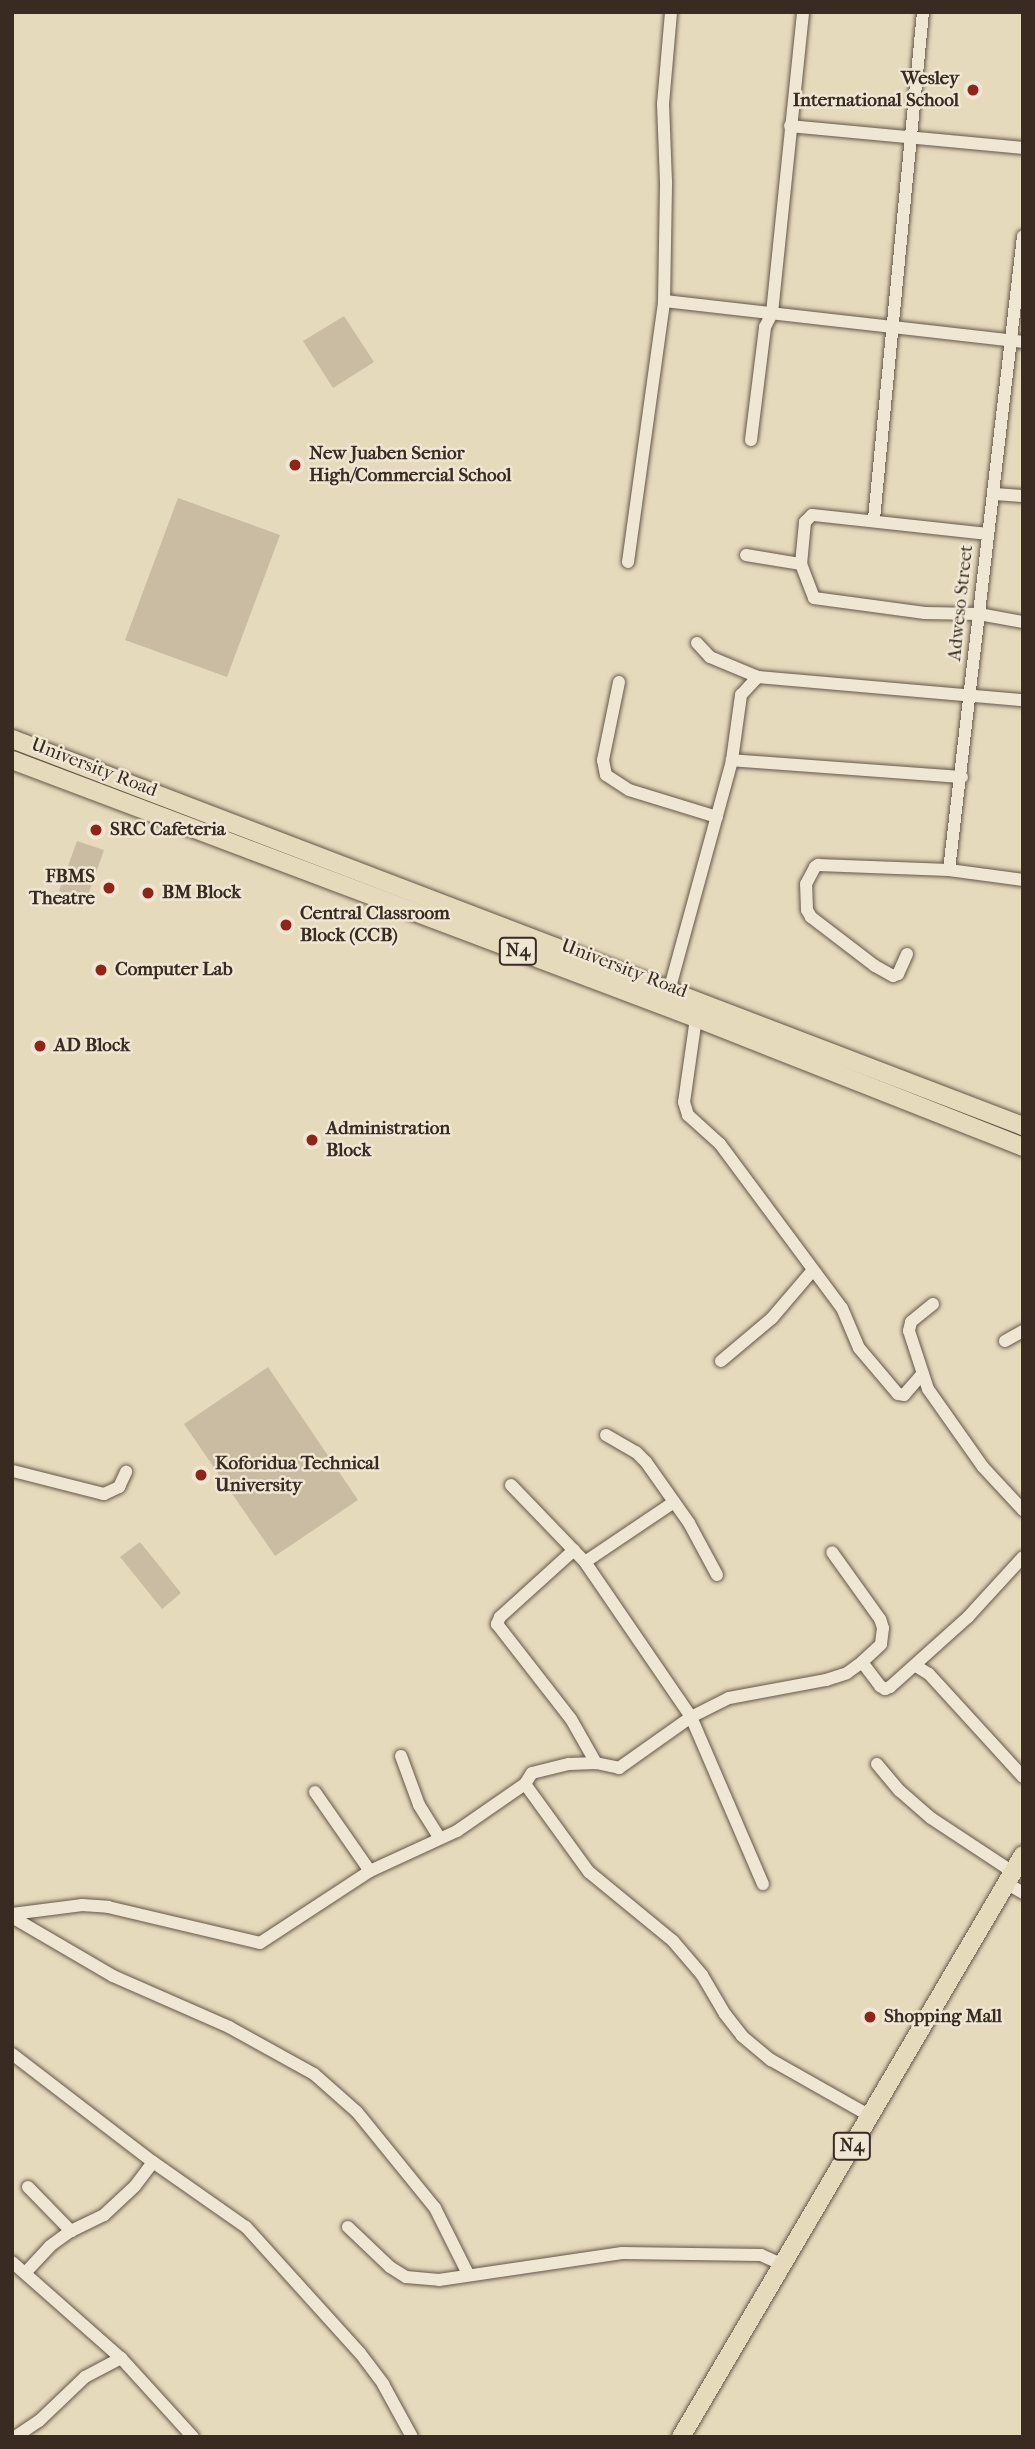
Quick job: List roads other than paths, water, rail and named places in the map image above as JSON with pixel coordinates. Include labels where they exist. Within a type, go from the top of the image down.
[{"type":"highway","name":"University Road","points":[[12,738],[1023,1126]]},
{"type":"highway","name":"University Road","points":[[12,760],[696,1018],[1023,1147]]},
{"type":"highway","name":"N4","points":[[681,2437],[1023,1855]]},
{"type":"street","points":[[628,562],[664,301],[666,181],[663,104],[671,12]]},
{"type":"street","points":[[751,440],[765,327],[772,313],[803,12]]},
{"type":"street","points":[[874,519],[923,12]]},
{"type":"street","points":[[790,126],[912,140],[1023,148]]},
{"type":"street","name":"Adweso Street","points":[[949,870],[988,534],[1016,341],[1023,236]]},
{"type":"street","points":[[664,301],[1016,341]]},
{"type":"street","points":[[994,494],[1023,496]]},
{"type":"street","points":[[988,534],[812,514],[805,522],[801,564],[814,598],[925,613],[979,614],[1023,622]]},
{"type":"street","points":[[746,555],[801,564]]},
{"type":"street","points":[[697,643],[710,657],[758,677],[1023,701]]},
{"type":"street","points":[[669,991],[732,760],[741,695],[758,677]]},
{"type":"street","points":[[619,682],[603,760],[606,775],[629,790],[717,817]]},
{"type":"street","points":[[732,760],[961,777]]},
{"type":"street","points":[[907,954],[898,974],[893,976],[875,967],[811,917],[807,911],[806,884],[815,867],[818,864],[949,870],[1023,880]]},
{"type":"street","points":[[696,1018],[684,1108],[720,1144],[842,1308],[859,1348],[898,1394],[904,1395],[922,1374]]},
{"type":"street","points":[[721,1361],[772,1318],[813,1270]]},
{"type":"street","points":[[933,1304],[911,1322],[909,1331],[928,1389],[955,1430],[1023,1510]]},
{"type":"street","points":[[1005,1341],[1023,1331]]},
{"type":"street","points":[[606,1435],[636,1452],[674,1502],[717,1575]]},
{"type":"street","points":[[13,1471],[104,1494],[119,1487],[126,1472]]},
{"type":"street","points":[[512,1485],[585,1562],[691,1717],[763,1884]]},
{"type":"street","points":[[585,1562],[674,1502]]},
{"type":"street","points":[[574,1550],[500,1617],[497,1624],[571,1719],[596,1763]]},
{"type":"street","points":[[12,1916],[82,1905],[108,1907],[260,1943],[370,1871],[457,1831],[525,1784],[531,1773],[569,1764],[596,1763],[618,1768],[691,1717],[729,1698],[826,1679],[847,1672],[862,1662],[881,1644],[883,1628],[880,1619],[832,1552]]},
{"type":"street","points":[[862,1662],[885,1689],[916,1666],[968,1618],[1023,1557]]},
{"type":"street","points":[[916,1666],[929,1674],[1023,1777]]},
{"type":"street","points":[[401,1756],[419,1805],[439,1837]]},
{"type":"street","points":[[877,1764],[900,1791],[930,1818],[1010,1877],[1023,1893]]},
{"type":"street","points":[[525,1784],[589,1872],[673,1941],[702,1975],[725,2014],[742,2036],[771,2060],[870,2116]]},
{"type":"street","points":[[315,1792],[370,1871]]},
{"type":"street","points":[[12,1916],[113,1976],[229,2027],[314,2074],[357,2112],[427,2197],[468,2274]]},
{"type":"street","points":[[12,2054],[153,2162],[246,2227],[360,2353],[383,2384],[412,2437]]},
{"type":"street","points":[[26,2272],[50,2246],[71,2231],[104,2214],[135,2186],[153,2162]]},
{"type":"street","points":[[28,2187],[71,2231]]},
{"type":"street","points":[[348,2227],[390,2267],[406,2277],[439,2280],[622,2253],[761,2255],[782,2264]]},
{"type":"street","points":[[12,2262],[121,2358],[193,2437]]},
{"type":"street","points":[[15,2437],[39,2421],[85,2377],[121,2358]]},
{"type":"place","name":"Wesley International School","points":[[973,90]]},
{"type":"place","name":"New Juaben Senior High/Commercial School","points":[[295,465]]},
{"type":"place","name":"SRC Cafeteria","points":[[96,830]]},
{"type":"place","name":"FBMS Theatre","points":[[109,888]]},
{"type":"place","name":"BM Block","points":[[148,893]]},
{"type":"place","name":"Central Classroom Block (CCB)","points":[[286,925]]},
{"type":"place","name":"Computer Lab","points":[[101,970]]},
{"type":"place","name":"AD Block","points":[[40,1046]]},
{"type":"place","name":"Administration Block","points":[[312,1140]]},
{"type":"place","name":"Koforidua Technical University","points":[[201,1475]]},
{"type":"place","name":"Shopping Mall","points":[[870,2017]]}]
